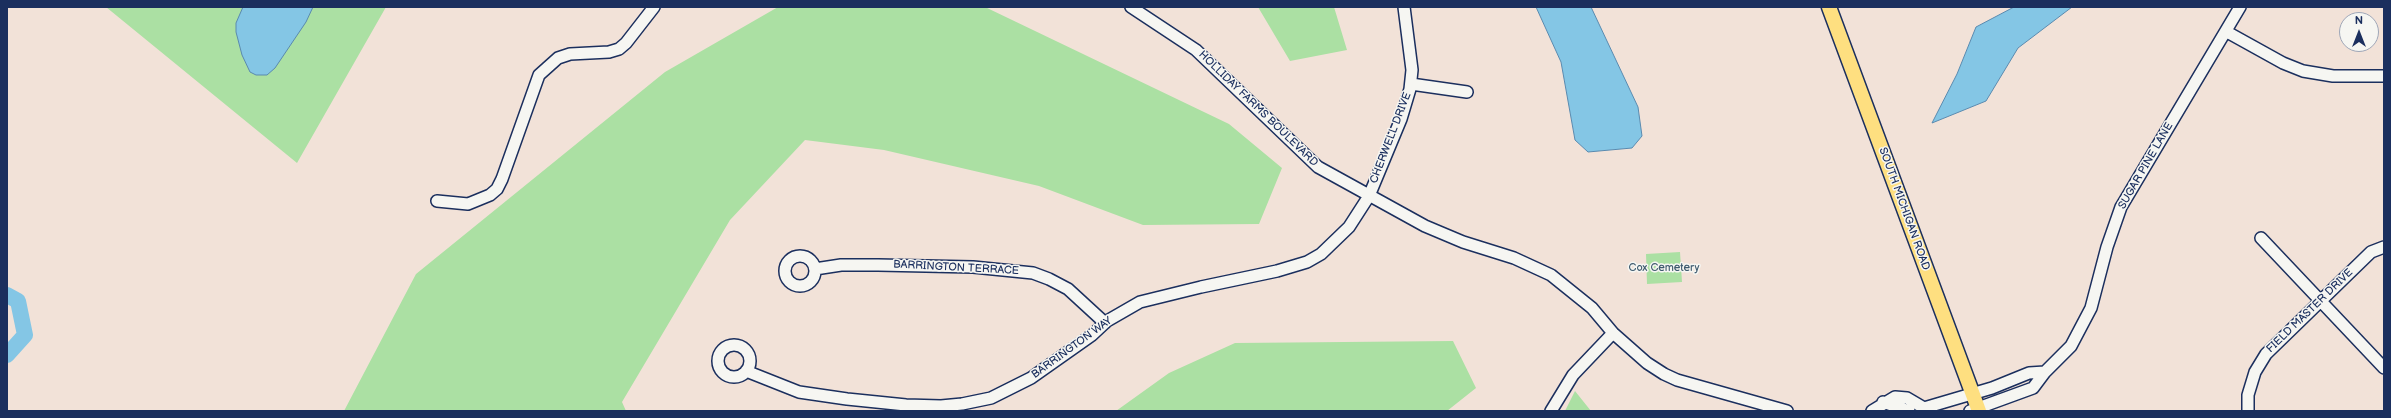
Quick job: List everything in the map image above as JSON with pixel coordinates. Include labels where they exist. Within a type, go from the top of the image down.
[{"type":"main road","name":"SOUTH MICHIGAN ROAD","points":[[1829,7],[1972,394],[1975,410]]},
{"type":"street","points":[[438,200],[468,204],[490,195],[497,188],[502,179],[539,75],[558,58],[570,54],[609,52],[619,49],[654,7]]},
{"type":"street","name":"HOLLIDAY FARMS BOULEVARD","points":[[1131,7],[1196,50],[1318,167],[1368,196],[1425,226],[1463,242],[1537,266],[1551,275],[1592,308],[1613,333],[1646,364],[1676,380],[1787,411]]},
{"type":"street","name":"CHERWELL DRIVE","points":[[1368,196],[1401,119],[1411,84],[1409,38],[1404,7]]},
{"type":"street","name":"SUGAR PINE LANE","points":[[1975,410],[2033,388],[2045,372],[2071,346],[2091,308],[2107,247],[2121,207],[2227,32],[2240,7]]},
{"type":"street","points":[[2227,32],[2283,63],[2303,71],[2333,76],[2384,76]]},
{"type":"street","points":[[1411,84],[1468,92]]},
{"type":"street","name":"BARRINGTON WAY","points":[[746,371],[800,392],[839,398],[906,405],[941,406],[962,404],[991,398],[1031,378],[1105,323],[1124,310],[1140,302],[1201,287],[1277,272],[1307,262],[1337,241],[1349,227],[1368,196]]},
{"type":"street","points":[[2261,238],[2384,368]]},
{"type":"street","name":"FIELD MASTER DRIVE","points":[[2248,411],[2248,396],[2255,372],[2266,354],[2371,252],[2384,247]]},
{"type":"street","name":"BARRINGTON TERRACE","points":[[815,269],[841,265],[878,264],[973,267],[1034,273],[1068,289],[1105,323]]},
{"type":"street","points":[[1551,411],[1573,376],[1613,333]]},
{"type":"street","points":[[1872,411],[1883,402],[1895,396],[1907,398],[1919,409],[1972,394],[2029,373],[2045,372]]},
{"type":"street","points":[[1883,402],[1909,411]]},
{"type":"green space","points":[[106,7],[386,7],[297,163]]},
{"type":"green space","points":[[778,7],[985,7],[1229,124],[1282,168],[1259,224],[1143,225],[1039,186],[884,150],[805,140],[730,220],[622,402],[626,411],[344,411],[416,274],[665,72]]},
{"type":"green space","points":[[1258,7],[1334,7],[1347,50],[1290,61]]},
{"type":"green space","name":"Cox Cemetery","points":[[1680,252],[1682,282],[1647,284],[1646,254]]},
{"type":"green space","points":[[1453,341],[1476,388],[1447,411],[1116,411],[1169,373],[1235,343]]},
{"type":"green space","points":[[1575,391],[1591,411],[1565,411]]},
{"type":"water","points":[[243,7],[313,7],[306,22],[275,68],[267,75],[256,75],[250,72],[242,55],[236,32],[236,23]]},
{"type":"water","points":[[1536,7],[1591,7],[1638,107],[1642,136],[1632,148],[1588,152],[1575,140],[1561,62]]},
{"type":"water","points":[[2014,7],[2072,7],[2018,48],[1986,101],[1932,123],[1957,74],[1976,27]]},
{"type":"waterway","points":[[7,295],[18,301],[25,335],[7,355]]}]
